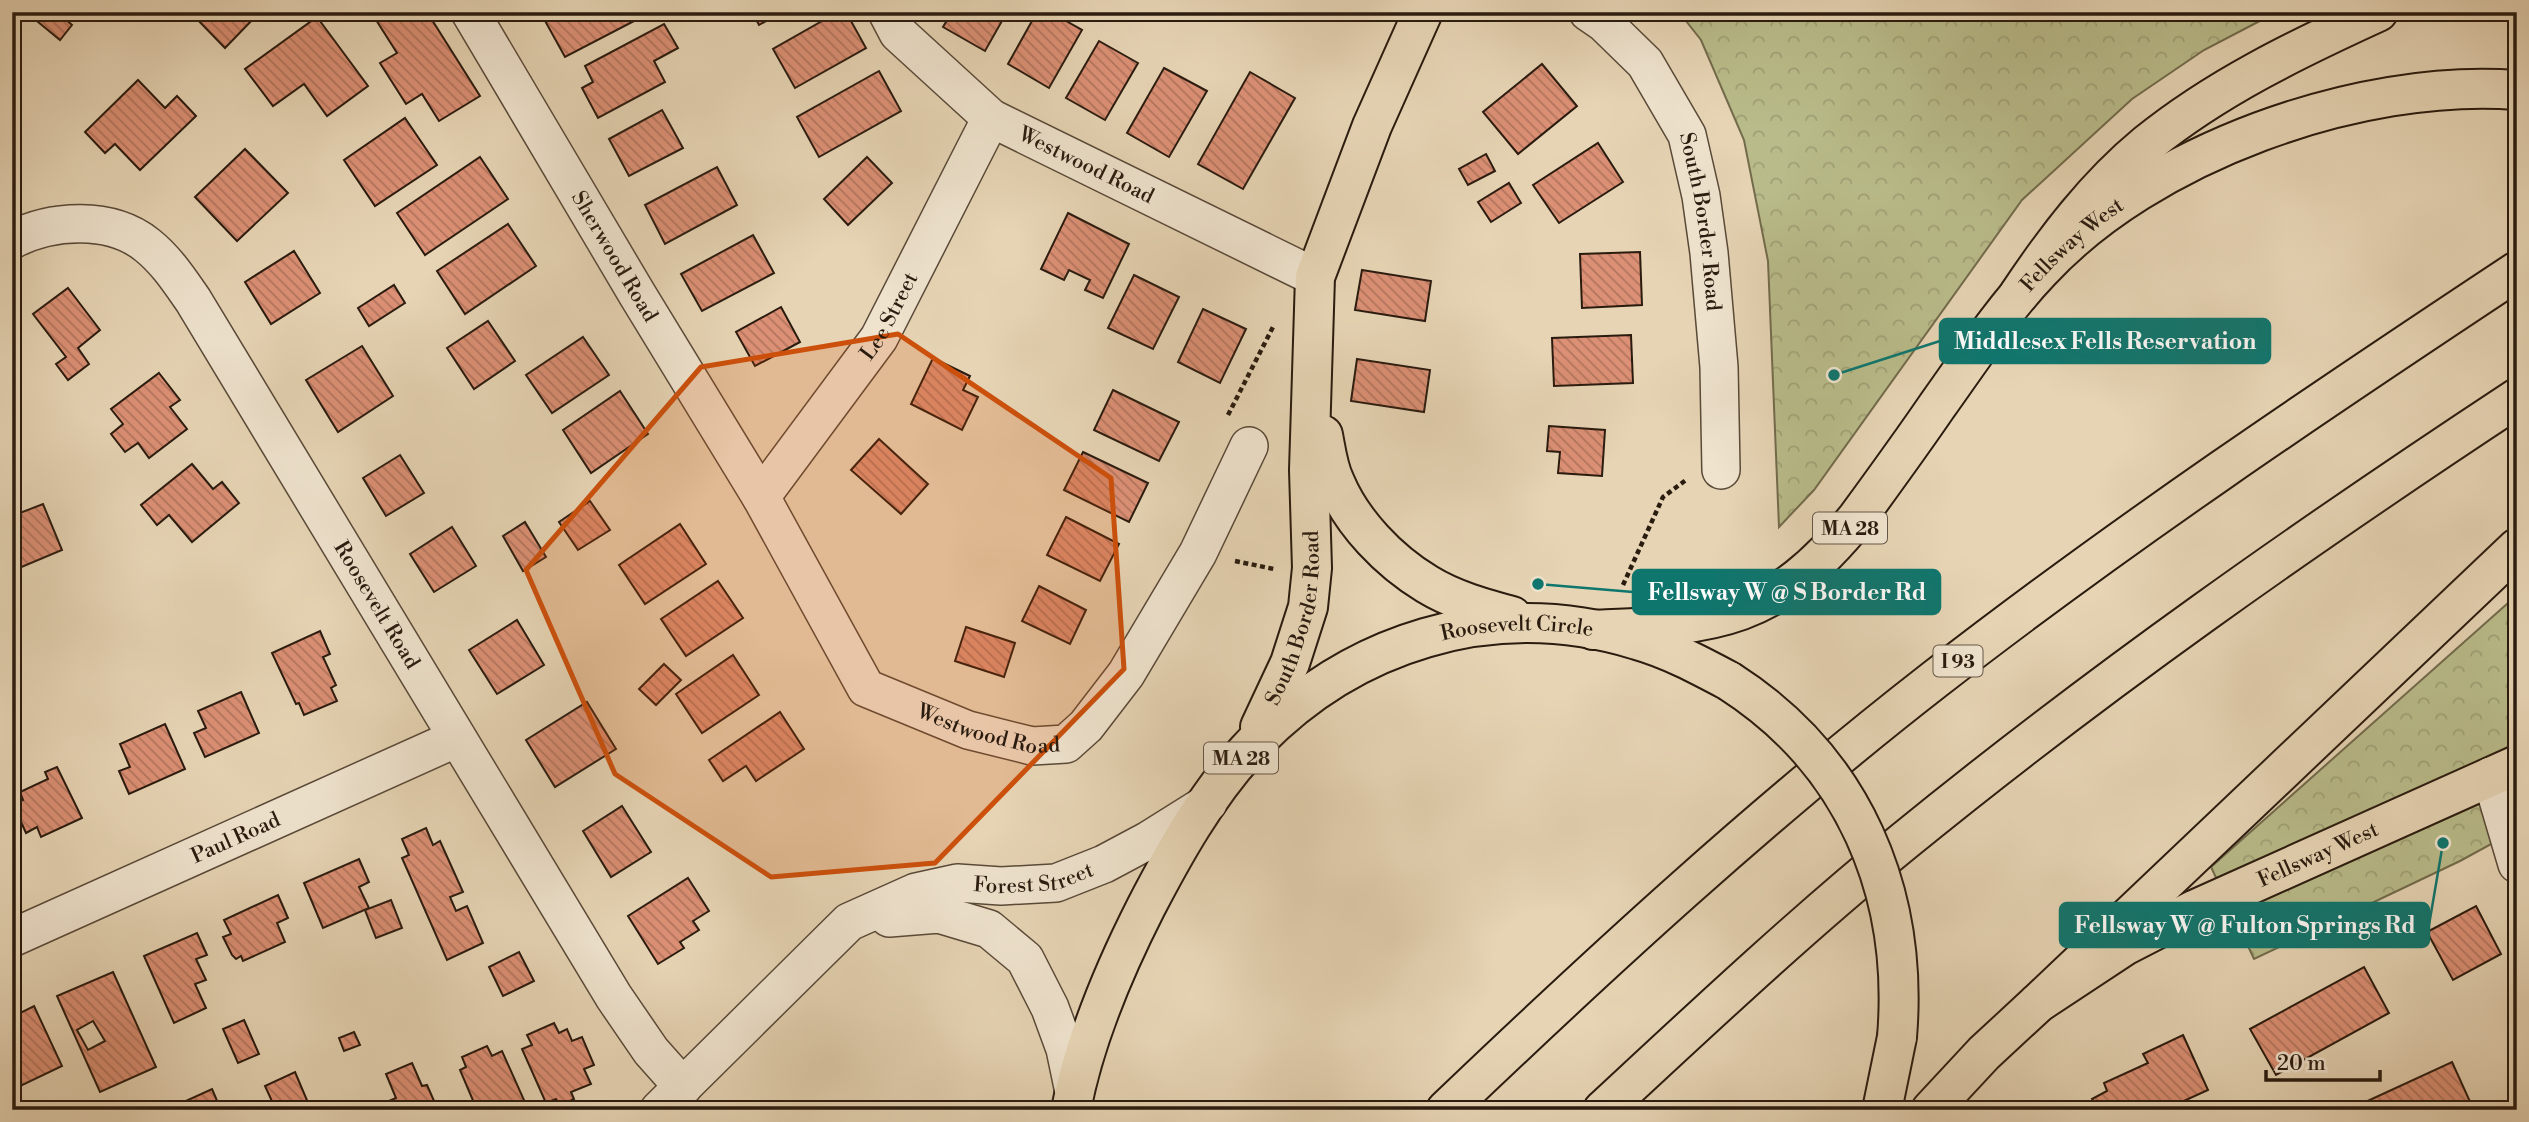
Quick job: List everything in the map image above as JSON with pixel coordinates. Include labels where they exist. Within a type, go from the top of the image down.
[{"type":"main road","name":"South Border Road","points":[[1245,753],[1269,711],[1285,675],[1308,607],[1312,568],[1309,470],[1315,277],[1372,126],[1423,12]]},
{"type":"main road","points":[[2019,295],[2038,266],[2101,187],[2147,145],[2236,83],[2378,12]]},
{"type":"main road","name":"Fellsway West","points":[[1593,630],[1704,621],[1754,607],[1792,584],[1837,543],[1857,518],[1976,350],[2019,295],[2064,247],[2117,204],[2178,169],[2242,140],[2309,115],[2377,98],[2446,88],[2517,90]]},
{"type":"main road","name":"I 93","points":[[1446,1110],[1723,855],[1830,763],[1932,681],[2172,503],[2517,271]]},
{"type":"main road","name":"South Border Road","points":[[1312,392],[1334,481],[1356,518],[1387,554],[1428,584],[1475,606],[1539,624]]},
{"type":"main road","points":[[1603,1110],[1800,930],[2006,760],[2234,590],[2517,398]]},
{"type":"main road","points":[[2038,1003],[2517,548]]},
{"type":"main road","name":"Roosevelt Circle","points":[[1073,1101],[1100,1012],[1130,938],[1161,880],[1208,803],[1245,753],[1299,702],[1322,685],[1397,646],[1450,630],[1539,624],[1593,630],[1638,640],[1670,651],[1729,681],[1764,706],[1802,742],[1838,788],[1869,845],[1882,876],[1894,928],[1899,990],[1897,1037],[1882,1110]]},
{"type":"main road","name":"Fellsway West","points":[[1931,1110],[1984,1053],[2038,1003],[2126,945],[2196,909],[2504,771]]},
{"type":"street","name":"Sherwood Road","points":[[470,12],[761,497]]},
{"type":"street","name":"Westwood Road","points":[[887,12],[898,33],[991,118],[1315,277]]},
{"type":"street","name":"South Border Road","points":[[1588,12],[1604,23],[1645,63],[1687,135],[1701,196],[1709,253],[1718,367],[1721,470]]},
{"type":"street","name":"Lee Street","points":[[761,497],[878,338],[991,118]]},
{"type":"street","name":"Roosevelt Road","points":[[12,240],[58,225],[97,225],[135,237],[163,260],[193,300],[630,1024],[651,1051],[671,1098]]},
{"type":"street","name":"Westwood Road","points":[[761,497],[866,688],[968,730],[1032,747],[1066,744],[1086,726],[1126,674],[1198,553],[1249,446]]},
{"type":"street","name":"Paul Road","points":[[12,937],[457,738]]},
{"type":"street","points":[[2504,771],[2517,864]]},
{"type":"street","name":"Forest Street","points":[[671,1098],[849,922],[916,892],[957,883],[1001,886],[1060,882],[1104,864],[1149,840],[1208,803]]},
{"type":"street","name":"Forest Street","points":[[849,922],[939,914],[989,929],[1025,959],[1050,1008],[1065,1049],[1073,1101]]},
{"type":"path","points":[[1249,446],[1218,433],[1274,326]]},
{"type":"path","points":[[1623,585],[1662,497],[1684,481],[1721,470]]},
{"type":"path","points":[[1198,553],[1282,570]]},
{"type":"highlighted area","points":[[898,334],[1111,478],[1124,669],[935,863],[771,877],[615,774],[526,570],[701,367]]},
{"type":"green space","points":[[1679,12],[2277,12],[2204,50],[2132,99],[2022,200],[1814,490],[1779,527],[1768,261],[1744,140],[1701,40]]},
{"type":"green space","points":[[2517,595],[2517,830],[2460,861],[2254,959],[2211,867]]},
{"type":"building","points":[[26,12],[57,12],[72,25],[60,40]]},
{"type":"building","points":[[252,12],[256,16],[225,48],[192,14]]},
{"type":"building","points":[[371,12],[427,12],[480,96],[439,121],[422,94],[406,104],[380,63],[397,53]]},
{"type":"building","points":[[557,12],[632,12],[636,20],[565,57],[544,19]]},
{"type":"building","points":[[752,12],[782,12],[759,25]]},
{"type":"building","points":[[838,12],[846,12],[866,48],[795,88],[773,49]]},
{"type":"building","points":[[952,12],[1007,12],[985,51],[943,27]]},
{"type":"building","points":[[1037,12],[1050,12],[1082,30],[1049,88],[1008,64]]},
{"type":"building","points":[[317,17],[368,86],[327,116],[304,84],[273,106],[245,69]]},
{"type":"building","points":[[664,24],[678,48],[654,61],[665,82],[598,118],[582,88],[593,82],[585,66]]},
{"type":"building","points":[[1099,41],[1138,63],[1105,120],[1066,98]]},
{"type":"building","points":[[1542,64],[1577,106],[1518,154],[1483,112]]},
{"type":"building","points":[[1164,68],[1207,91],[1169,157],[1127,133]]},
{"type":"building","points":[[879,71],[901,111],[819,157],[797,117]]},
{"type":"building","points":[[1250,72],[1295,98],[1243,189],[1198,164]]},
{"type":"building","points":[[138,80],[165,108],[177,96],[196,116],[140,170],[115,144],[105,153],[85,132]]},
{"type":"building","points":[[662,110],[683,148],[629,176],[609,139]]},
{"type":"building","points":[[405,118],[437,165],[375,206],[344,160]]},
{"type":"building","points":[[1598,143],[1623,182],[1559,223],[1533,185]]},
{"type":"building","points":[[245,149],[288,193],[237,241],[195,197]]},
{"type":"building","points":[[1486,154],[1495,171],[1468,185],[1459,169]]},
{"type":"building","points":[[480,157],[508,199],[425,255],[397,213]]},
{"type":"building","points":[[867,157],[892,183],[848,225],[824,199]]},
{"type":"building","points":[[717,167],[737,205],[665,244],[645,205]]},
{"type":"building","points":[[1509,183],[1521,203],[1491,222],[1478,202]]},
{"type":"building","points":[[1068,213],[1129,244],[1103,298],[1085,290],[1090,280],[1069,270],[1064,280],[1041,269]]},
{"type":"building","points":[[508,224],[536,266],[465,314],[437,271]]},
{"type":"building","points":[[753,235],[774,273],[702,311],[681,274]]},
{"type":"building","points":[[294,251],[320,293],[271,324],[245,282]]},
{"type":"building","points":[[1640,252],[1642,305],[1582,308],[1580,254]]},
{"type":"building","points":[[1362,270],[1431,281],[1425,321],[1355,310]]},
{"type":"building","points":[[1134,275],[1179,297],[1153,349],[1108,328]]},
{"type":"building","points":[[394,285],[405,303],[369,326],[358,308]]},
{"type":"building","points":[[68,288],[100,330],[78,348],[89,364],[68,380],[56,364],[66,357],[33,314]]},
{"type":"building","points":[[781,307],[800,342],[755,366],[736,332]]},
{"type":"building","points":[[1203,309],[1246,329],[1220,383],[1178,362]]},
{"type":"building","points":[[488,321],[515,361],[474,389],[447,348]]},
{"type":"building","points":[[1631,335],[1633,383],[1554,386],[1552,338]]},
{"type":"building","points":[[583,337],[609,375],[552,413],[526,375]]},
{"type":"building","points":[[362,346],[393,396],[338,432],[306,380]]},
{"type":"building","points":[[933,358],[970,376],[963,390],[978,397],[962,430],[911,404]]},
{"type":"building","points":[[1357,359],[1430,370],[1424,412],[1351,401]]},
{"type":"building","points":[[159,373],[180,400],[170,407],[187,429],[149,458],[138,443],[125,452],[111,434],[123,424],[111,409]]},
{"type":"building","points":[[1113,390],[1179,422],[1159,461],[1094,430]]},
{"type":"building","points":[[620,391],[648,434],[591,473],[563,430]]},
{"type":"building","points":[[1549,426],[1605,430],[1602,476],[1558,473],[1560,452],[1547,451]]},
{"type":"building","points":[[879,439],[928,484],[901,514],[851,470]]},
{"type":"building","points":[[1083,452],[1148,483],[1129,522],[1064,490]]},
{"type":"building","points":[[400,455],[424,493],[386,516],[363,478]]},
{"type":"building","points":[[192,464],[213,489],[222,482],[239,503],[192,542],[169,515],[157,525],[141,505]]},
{"type":"building","points":[[12,494],[20,513],[43,504],[62,550],[12,571]]},
{"type":"building","points":[[590,501],[610,530],[578,550],[559,522]]},
{"type":"building","points":[[1066,517],[1119,544],[1100,581],[1047,555]]},
{"type":"building","points":[[525,522],[546,557],[523,571],[503,536]]},
{"type":"building","points":[[680,524],[706,564],[645,604],[619,565]]},
{"type":"building","points":[[452,527],[476,566],[434,592],[410,554]]},
{"type":"building","points":[[718,581],[743,618],[686,656],[661,619]]},
{"type":"building","points":[[1039,586],[1086,610],[1070,644],[1022,621]]},
{"type":"building","points":[[517,620],[544,665],[497,694],[469,650]]},
{"type":"building","points":[[966,627],[1015,643],[1004,677],[955,661]]},
{"type":"building","points":[[320,631],[330,654],[323,657],[336,685],[331,688],[337,701],[304,715],[272,653]]},
{"type":"building","points":[[733,655],[759,695],[702,733],[676,694]]},
{"type":"building","points":[[664,664],[681,680],[656,705],[639,689]]},
{"type":"building","points":[[241,692],[259,733],[205,757],[194,733],[206,728],[198,711]]},
{"type":"building","points":[[587,702],[616,749],[555,787],[526,740]]},
{"type":"building","points":[[780,712],[804,749],[756,781],[746,766],[723,781],[709,760]]},
{"type":"building","points":[[165,724],[185,769],[129,794],[119,771],[130,767],[120,744]]},
{"type":"building","points":[[57,767],[82,818],[41,837],[37,827],[26,833],[13,804],[23,800],[20,792],[48,779],[45,772]]},
{"type":"building","points":[[622,806],[651,852],[611,877],[583,831]]},
{"type":"building","points":[[426,828],[433,845],[440,841],[463,892],[450,897],[456,911],[467,906],[483,943],[447,960],[402,858],[409,855],[402,839]]},
{"type":"building","points":[[359,859],[369,882],[359,887],[369,908],[323,928],[304,883]]},
{"type":"building","points":[[688,878],[709,911],[693,921],[699,930],[680,942],[684,948],[658,964],[628,916]]},
{"type":"building","points":[[278,895],[288,918],[277,923],[285,942],[243,961],[241,956],[236,959],[223,937],[231,934],[224,920]]},
{"type":"building","points":[[391,900],[402,928],[376,938],[365,910]]},
{"type":"building","points":[[2476,906],[2501,954],[2453,980],[2427,932]]},
{"type":"building","points":[[197,933],[207,955],[196,959],[206,980],[195,984],[206,1008],[174,1023],[144,956]]},
{"type":"building","points":[[519,952],[534,981],[503,996],[489,967]]},
{"type":"building","points":[[2364,967],[2389,1013],[2276,1075],[2250,1029]]},
{"type":"building","points":[[113,972],[156,1067],[100,1092],[57,996]],"holes":[[[93,1021],[105,1041],[88,1050],[77,1030]]]},
{"type":"building","points":[[34,1006],[62,1066],[14,1089],[12,1017]]},
{"type":"building","points":[[244,1020],[259,1054],[238,1063],[223,1029]]},
{"type":"building","points":[[554,1023],[559,1033],[567,1029],[572,1041],[582,1037],[594,1065],[584,1069],[591,1084],[571,1092],[574,1099],[560,1106],[556,1099],[546,1103],[522,1049],[532,1045],[527,1035]]},
{"type":"building","points":[[354,1032],[360,1045],[344,1051],[339,1038]]},
{"type":"building","points":[[2183,1035],[2208,1090],[2164,1110],[2098,1110],[2092,1099],[2107,1091],[2104,1083],[2148,1063],[2143,1054]]},
{"type":"building","points":[[487,1046],[492,1056],[502,1051],[528,1109],[477,1110],[460,1070],[466,1067],[462,1057]]},
{"type":"building","points":[[2452,1062],[2472,1106],[2464,1110],[2348,1110]]},
{"type":"building","points":[[412,1063],[422,1086],[427,1085],[438,1110],[387,1110],[384,1103],[396,1098],[386,1074]]},
{"type":"building","points":[[295,1072],[309,1105],[298,1110],[276,1110],[265,1086]]},
{"type":"building","points":[[212,1089],[221,1110],[180,1110],[177,1105]]},
{"type":"place","name":"Middlesex Fells Reservation","points":[[1834,375]]},
{"type":"place","name":"Fellsway W @ S Border Rd","points":[[1538,584]]},
{"type":"place","name":"Fellsway W @ Fulton Springs Rd","points":[[2443,843]]}]
